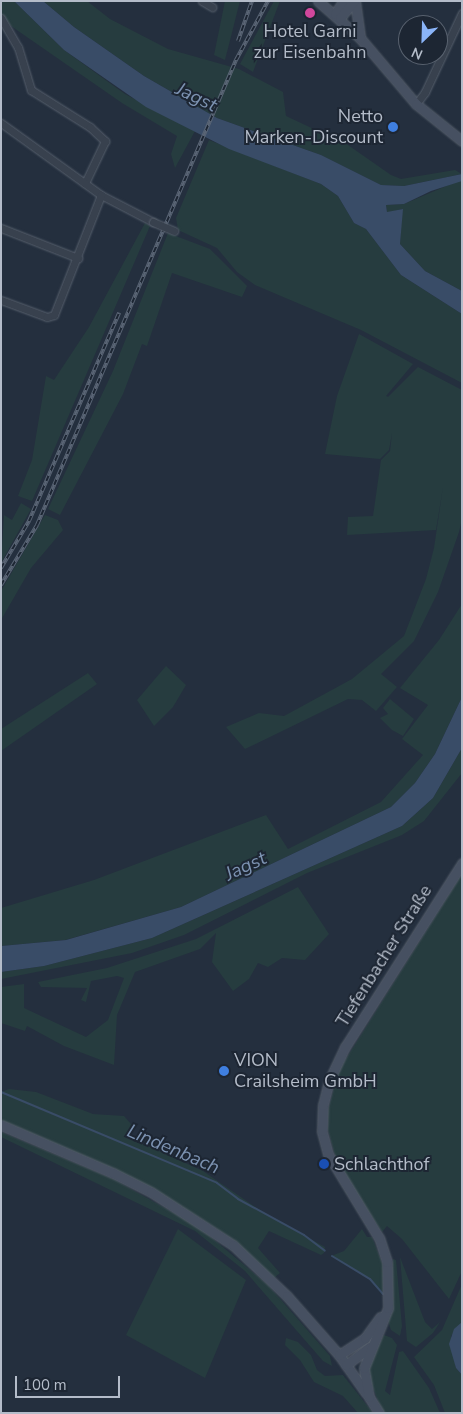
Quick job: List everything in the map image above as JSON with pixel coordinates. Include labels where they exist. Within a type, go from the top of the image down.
[{"type":"main road","points":[[318,1],[360,38],[416,104],[462,141]]},
{"type":"main road","points":[[337,16],[344,1]]},
{"type":"main road","points":[[337,16],[355,1]]},
{"type":"main road","points":[[355,1],[360,38]]},
{"type":"main road","name":"Tiefenbacher Straße","points":[[379,1413],[369,1397],[364,1368],[388,1308],[387,1262],[379,1238],[328,1154],[322,1131],[323,1105],[330,1081],[346,1047],[462,863]]},
{"type":"main road","points":[[1,1125],[113,1173],[200,1223],[263,1272],[339,1355],[369,1397]]},
{"type":"main road","name":"Tiefenbacher Straße","points":[[339,1355],[365,1338],[374,1328],[389,1288]]},
{"type":"main road","name":"Tiefenbacher Straße","points":[[346,1365],[374,1341]]},
{"type":"street","points":[[202,1],[212,7]]},
{"type":"street","points":[[416,104],[462,13]]},
{"type":"street","points":[[1,18],[18,47],[31,90],[90,127],[105,141],[85,183]]},
{"type":"street","points":[[1,123],[101,195],[174,231]]},
{"type":"street","points":[[1,300],[51,317],[57,311],[101,195]]},
{"type":"street","points":[[1,228],[78,258]]},
{"type":"green space","points":[[1,1],[14,1],[64,50],[125,94],[195,131],[175,168],[171,154],[177,136],[122,103],[11,26],[1,13]]},
{"type":"green space","points":[[43,1],[87,1],[110,19],[168,49],[239,69],[283,92],[286,116],[348,145],[391,175],[401,179],[455,170],[462,174],[404,186],[381,185],[321,155],[217,118],[144,76],[74,27]]},
{"type":"green space","points":[[225,1],[240,1],[225,60],[214,55]]},
{"type":"green space","points":[[274,1],[280,1],[253,72],[240,64]]},
{"type":"green space","points":[[209,140],[321,184],[338,196],[354,223],[366,229],[401,275],[462,314],[462,383],[361,330],[255,285],[237,272],[217,248],[178,230],[176,218]]},
{"type":"green space","points":[[462,181],[462,291],[425,271],[400,244],[402,209],[387,213],[386,205],[404,204]]},
{"type":"green space","points":[[145,223],[150,226],[32,501],[18,496],[32,460],[46,376],[54,380],[89,327]]},
{"type":"green space","points":[[168,233],[210,249],[247,286],[242,297],[172,273],[147,346],[142,344],[123,394],[60,515],[48,509],[113,371]]},
{"type":"green space","points":[[359,334],[413,364],[386,396],[388,397],[418,367],[462,390],[462,519],[459,532],[438,592],[414,641],[381,674],[397,687],[376,711],[362,700],[348,699],[245,749],[226,727],[259,713],[284,716],[352,679],[404,636],[426,579],[434,548],[443,487],[436,530],[347,535],[348,517],[373,516],[381,460],[390,451],[392,433],[389,450],[380,459],[325,454],[337,396]]},
{"type":"green space","points":[[21,503],[31,509],[1,563],[4,515],[12,520]]},
{"type":"green space","points":[[45,515],[58,520],[63,530],[31,568],[1,620],[1,591]]},
{"type":"green space","points":[[462,604],[462,697],[435,754],[415,783],[391,807],[181,907],[65,940],[1,946],[1,908],[94,880],[266,815],[288,849],[381,802],[423,755],[402,739],[428,705],[400,688],[439,640]]},
{"type":"green space","points":[[166,666],[186,685],[173,707],[154,726],[137,700]]},
{"type":"green space","points":[[88,673],[97,684],[1,751],[1,729]]},
{"type":"green space","points":[[390,699],[414,719],[403,736],[392,730],[380,718],[388,714],[383,708]]},
{"type":"green space","points":[[462,748],[462,773],[424,821],[402,835],[307,873],[184,935],[132,953],[1,979],[1,972],[44,966],[152,938],[402,826],[433,798]]},
{"type":"green space","points":[[462,874],[462,1271],[449,1299],[402,1239],[387,1226],[382,1232],[366,1208],[336,1160],[328,1130],[328,1110],[339,1070]]},
{"type":"green space","points":[[298,887],[329,934],[305,960],[282,958],[268,967],[258,963],[249,979],[233,991],[212,962],[216,933],[200,949],[135,972],[117,1015],[114,1065],[64,1046],[27,1026],[25,1031],[1,1023],[1,987],[24,984],[24,1008],[86,1037],[108,1020],[124,978],[117,976],[91,981],[86,1002],[81,1000],[87,988],[41,987],[38,982],[107,968],[196,939]]},
{"type":"green space","points":[[9,1089],[36,1092],[93,1114],[124,1116],[131,1124],[130,1138],[203,1171],[267,1215],[325,1247],[324,1253],[321,1255],[269,1231],[258,1248],[280,1273],[274,1278],[225,1234],[187,1210],[116,1171],[1,1120],[1,1092]]},
{"type":"green space","points":[[1,1132],[113,1179],[199,1227],[268,1285],[330,1356],[332,1366],[323,1361],[245,1271],[195,1231],[1,1137]]},
{"type":"green space","points":[[178,1229],[246,1280],[205,1378],[126,1335]]},
{"type":"green space","points":[[362,1229],[367,1237],[372,1237],[383,1265],[383,1295],[369,1279],[331,1256],[344,1251]]},
{"type":"green space","points":[[400,1257],[425,1322],[432,1329],[440,1322],[433,1333],[416,1347],[407,1341]]},
{"type":"green space","points":[[393,1259],[396,1260],[402,1326],[400,1336],[391,1330],[388,1321]]},
{"type":"green space","points":[[462,1284],[462,1322],[451,1336],[456,1368],[462,1375],[462,1413],[445,1413],[434,1385],[414,1357],[442,1330]]},
{"type":"green space","points":[[384,1335],[392,1338],[397,1345],[385,1391],[390,1395],[399,1352],[403,1351],[429,1388],[440,1413],[383,1413],[369,1378],[368,1364]]},
{"type":"green space","points":[[286,1338],[298,1342],[311,1355],[317,1370],[325,1376],[343,1375],[373,1413],[358,1413],[343,1396],[314,1382],[300,1360],[285,1345]]},
{"type":"water","points":[[14,1],[43,1],[74,27],[144,76],[217,118],[321,155],[381,185],[404,186],[462,174],[462,181],[431,191],[404,204],[386,205],[387,212],[403,209],[400,244],[425,271],[462,291],[462,314],[401,275],[366,229],[354,223],[338,196],[321,184],[229,149],[146,107],[64,50]]},
{"type":"water","points":[[462,697],[462,748],[433,798],[402,826],[152,938],[44,966],[1,972],[1,946],[66,940],[181,907],[391,807],[415,783],[435,754]]},
{"type":"water","points":[[462,1322],[462,1375],[456,1368],[449,1344],[454,1329]]},
{"type":"waterway","name":"Lindenbach","points":[[1,1092],[217,1183],[238,1199],[304,1235],[325,1251]]},
{"type":"waterway","name":"Lindenbach","points":[[332,1256],[370,1279],[383,1294]]},
{"type":"railway","points":[[238,41],[252,1]]},
{"type":"railway","points":[[1,585],[37,525],[236,60],[268,1]]},
{"type":"railway","points":[[1,568],[29,521],[119,313]]},
{"type":"place","name":"Hotel Garni zur Eisenbahn","points":[[310,13]]},
{"type":"place","name":"Netto Marken-Discount","points":[[393,127]]},
{"type":"place","name":"VION Crailsheim GmbH","points":[[224,1071]]},
{"type":"place","name":"Schlachthof","points":[[324,1164]]},
{"type":"water label","name":"Jagst","points":[[196,98]]},
{"type":"water label","name":"Jagst","points":[[246,867]]}]
